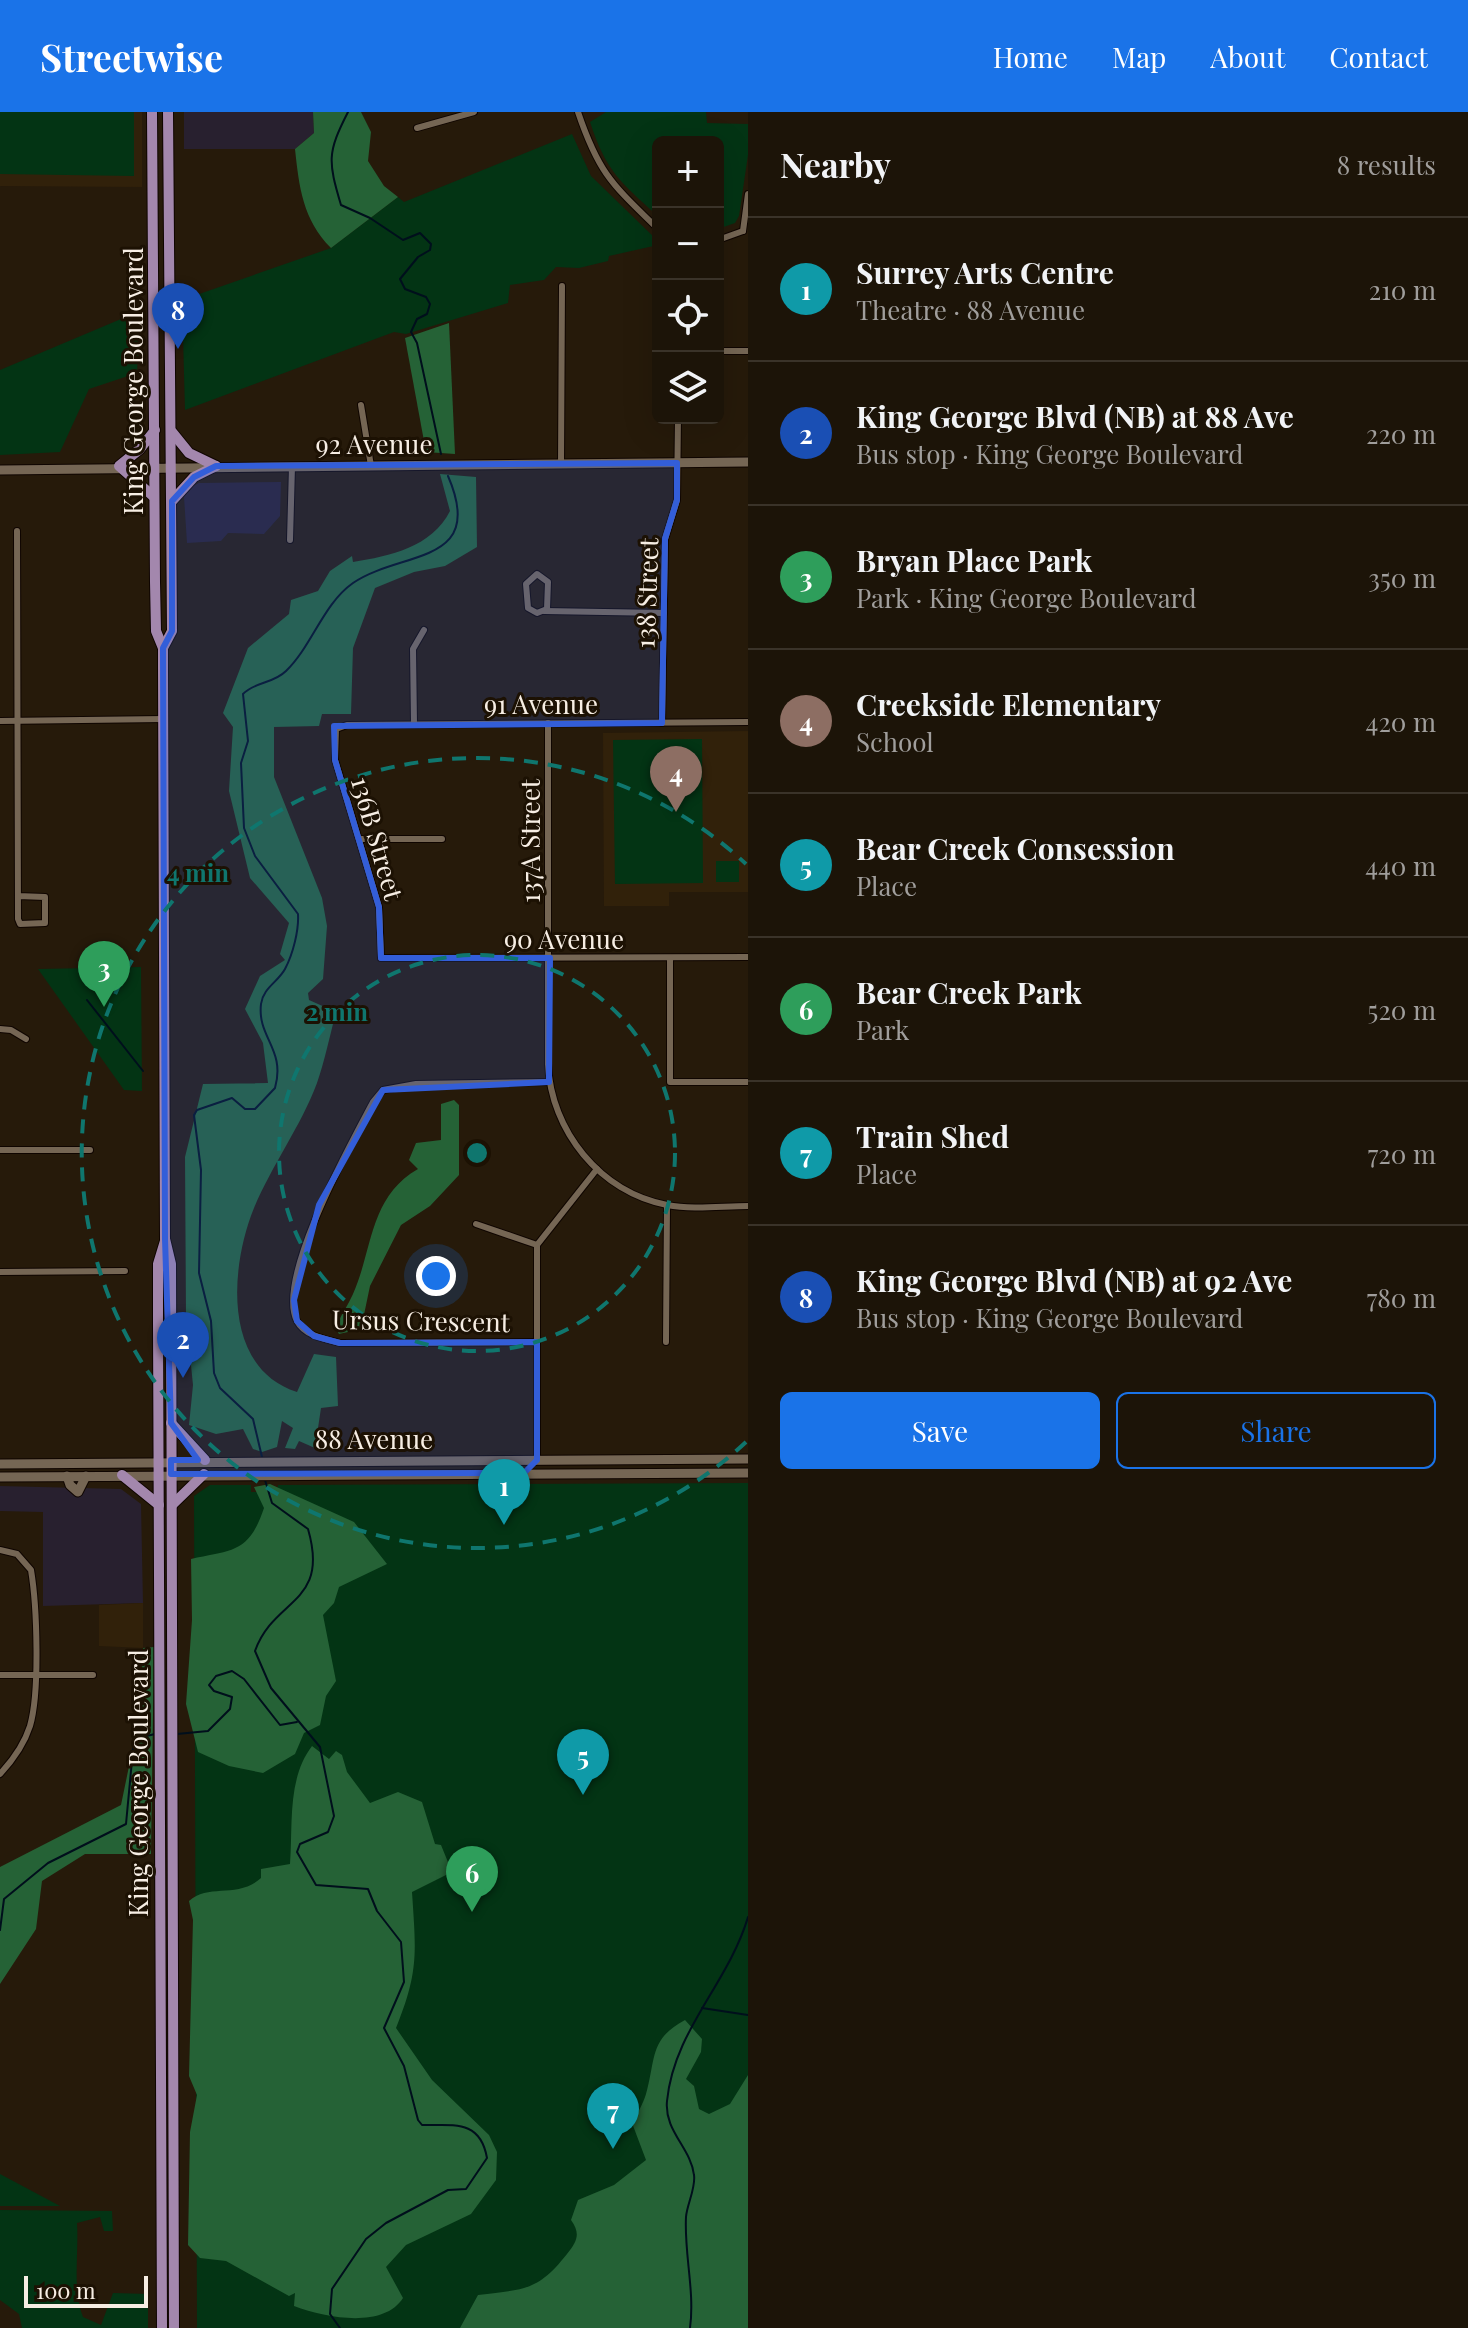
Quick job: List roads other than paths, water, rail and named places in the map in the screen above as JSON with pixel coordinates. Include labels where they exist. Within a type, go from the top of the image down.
[{"type":"main road","name":"King George Boulevard","points":[[152,112],[156,631],[163,648],[164,719],[165,1239],[171,1264],[172,1505],[165,1713]]},
{"type":"main road","name":"King George Boulevard","points":[[163,648],[172,631],[168,112]]},
{"type":"main road","points":[[154,497],[141,482],[119,466],[140,449],[155,430]]},
{"type":"main road","points":[[171,431],[189,453],[216,466]]},
{"type":"main road","name":"92 Avenue","points":[[0,470],[119,466],[748,462]]},
{"type":"main road","points":[[172,501],[194,477],[216,466]]},
{"type":"main road","name":"King George Boulevard","points":[[162,2328],[165,1713],[158,1474],[158,1264],[165,1239]]},
{"type":"main road","points":[[171,1423],[205,1460]]},
{"type":"main road","name":"88 Avenue","points":[[0,1464],[158,1460],[748,1459]]},
{"type":"main road","points":[[524,1473],[537,1460]]},
{"type":"main road","name":"88 Avenue","points":[[0,1477],[748,1473]]},
{"type":"main road","points":[[172,1505],[204,1474]]},
{"type":"main road","points":[[122,1475],[159,1505]]},
{"type":"main road","points":[[67,1476],[70,1485],[78,1492],[86,1476]]},
{"type":"main road","name":"King George Boulevard","points":[[165,1758],[174,2328]]},
{"type":"street","points":[[417,128],[474,112]]},
{"type":"street","points":[[578,112],[593,157],[607,179],[652,223]]},
{"type":"street","points":[[724,238],[745,232],[748,194]]},
{"type":"street","points":[[561,464],[562,286]]},
{"type":"street","points":[[724,351],[748,351]]},
{"type":"street","points":[[361,405],[371,466]]},
{"type":"street","name":"138 Street","points":[[662,723],[665,539],[677,500],[678,424]]},
{"type":"street","points":[[290,540],[292,466]]},
{"type":"street","points":[[17,531],[18,922],[45,923],[45,897],[18,896]]},
{"type":"street","points":[[544,611],[549,602],[548,582],[541,575],[533,575],[526,584],[527,604],[534,613],[664,613]]},
{"type":"street","points":[[414,724],[413,649],[424,630]]},
{"type":"street","points":[[0,721],[164,719]]},
{"type":"street","name":"91 Avenue","points":[[336,729],[414,724],[748,722]]},
{"type":"street","name":"137A Street","points":[[548,723],[549,1082],[566,1131],[597,1169],[616,1184],[667,1205]]},
{"type":"street","name":"136B Street","points":[[336,729],[335,760],[379,907],[381,958]]},
{"type":"street","points":[[359,839],[442,839]]},
{"type":"street","name":"90 Avenue","points":[[381,958],[748,957]]},
{"type":"street","points":[[670,958],[670,1082],[748,1082]]},
{"type":"street","points":[[0,1029],[11,1030],[26,1039]]},
{"type":"street","name":"Ursus Crescent","points":[[537,1342],[340,1343],[314,1336],[297,1321],[294,1300],[319,1205],[373,1102],[383,1090],[416,1084],[549,1082]]},
{"type":"street","points":[[0,1150],[90,1150]]},
{"type":"street","points":[[537,1460],[537,1245],[597,1169]]},
{"type":"street","points":[[666,1342],[667,1205],[748,1206]]},
{"type":"street","points":[[476,1224],[537,1245]]},
{"type":"street","points":[[0,1272],[125,1271]]},
{"type":"street","points":[[0,1550],[17,1554],[29,1563],[33,1578],[35,1675],[29,1728],[15,1758],[0,1774]]},
{"type":"street","points":[[0,1675],[93,1675]]},
{"type":"waterway","points":[[348,112],[336,138],[332,157],[341,205],[370,218],[403,240],[420,233],[431,244],[430,250],[418,257],[400,279],[405,289],[426,297],[430,304],[427,314],[417,319],[411,332],[417,343],[441,454]]},
{"type":"waterway","points":[[262,1457],[253,1419],[220,1388],[214,1373],[211,1321],[199,1273],[201,1170],[194,1115],[197,1110],[232,1098],[245,1109],[255,1109],[275,1088],[277,1063],[263,1026],[261,1004],[288,963],[298,927],[298,914],[255,856],[244,828],[241,763],[248,741],[243,694],[286,671],[325,613],[353,583],[433,551],[448,541],[456,526],[457,505],[448,476]]},
{"type":"waterway","points":[[87,1000],[143,1071]]},
{"type":"waterway","points":[[265,1480],[272,1503],[308,1529],[313,1554],[312,1573],[306,1587],[274,1620],[255,1651],[271,1688],[320,1747],[334,1816],[328,1832],[300,1844],[297,1852],[316,1885],[368,1889],[377,1911],[401,1942],[404,1982],[384,2028],[404,2066],[418,2120],[422,2125],[453,2125],[471,2130],[478,2136],[487,2158],[466,2189],[448,2190],[386,2223],[366,2239],[332,2289],[330,2314],[340,2328]]},
{"type":"waterway","points":[[177,1734],[208,1731],[230,1709],[232,1697],[214,1691],[209,1685],[216,1676],[232,1671],[244,1679],[280,1725],[297,1722]]},
{"type":"waterway","points":[[0,1930],[4,1899],[48,1863],[126,1824],[134,1739],[155,1734]]},
{"type":"waterway","points":[[690,2328],[686,2217],[694,2175],[688,2156],[673,2130],[667,2101],[672,2075],[690,2029],[728,1964],[748,1917]]},
{"type":"waterway","points":[[702,2008],[748,2015]]},
{"type":"place","name":"King George Blvd (NB) at 92 Ave","points":[[178,349]]},
{"type":"place","name":"Creekside Elementary","points":[[676,812]]},
{"type":"place","name":"Bryan Place Park","points":[[104,1007]]},
{"type":"place","name":"King George Blvd (NB) at 88 Ave","points":[[183,1378]]},
{"type":"place","name":"Surrey Arts Centre","points":[[504,1525]]},
{"type":"place","name":"Bear Creek Consession","points":[[583,1795]]},
{"type":"place","name":"Bear Creek Park","points":[[472,1912]]},
{"type":"place","name":"Train Shed","points":[[613,2149]]}]
